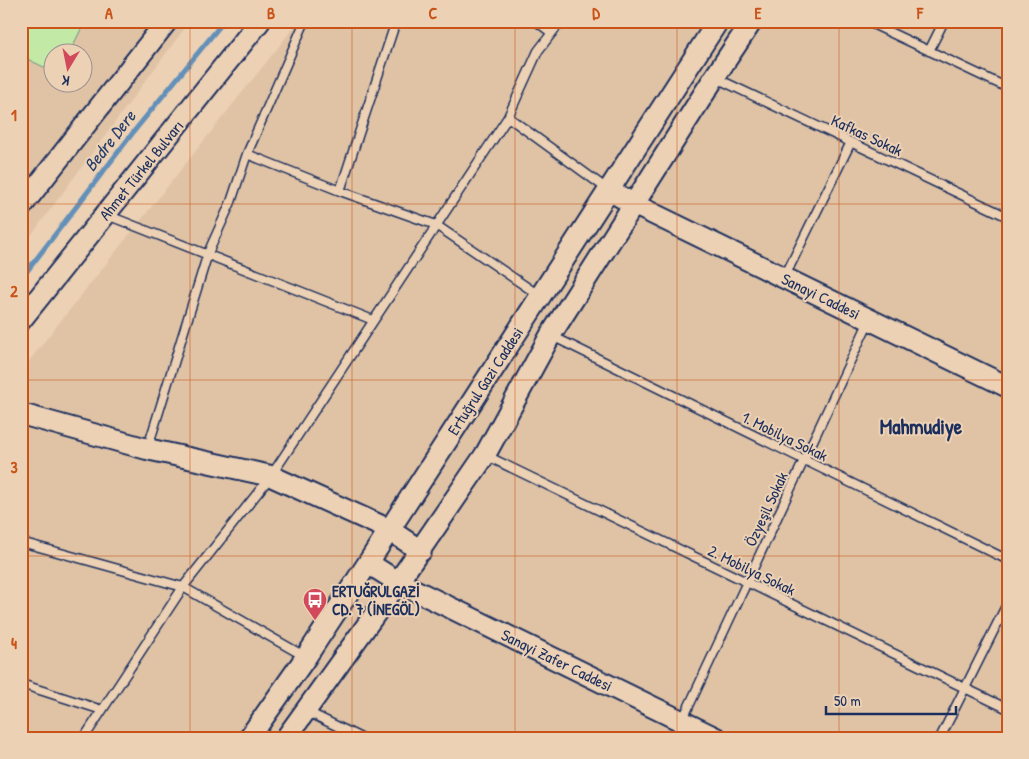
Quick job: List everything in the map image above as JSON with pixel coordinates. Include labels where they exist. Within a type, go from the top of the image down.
[{"type":"street","points":[[21,207],[167,21]]},
{"type":"street","name":"Ahmet Türkel Bulvarı","points":[[21,320],[260,21]]},
{"type":"street","name":"Ertuğrul Gazi Caddesi","points":[[249,738],[306,657],[368,563],[388,529],[718,21]]},
{"type":"street","name":"Ertuğrul Gazi Caddesi","points":[[286,738],[420,551],[485,455],[550,336],[752,21]]},
{"type":"street","name":"Sanayi Caddesi","points":[[609,190],[784,278],[1008,386]]},
{"type":"street","points":[[21,414],[148,449],[271,476],[388,529],[420,551]]},
{"type":"street","name":"Sanayi Zafer Caddesi","points":[[368,563],[398,582],[678,730],[716,738]]},
{"type":"lane","points":[[148,449],[208,253],[231,202],[247,154],[305,21]]},
{"type":"lane","points":[[340,191],[396,21]]},
{"type":"lane","points":[[536,21],[552,32]]},
{"type":"lane","points":[[84,738],[183,587],[271,476],[372,320],[508,117],[538,51],[560,21]]},
{"type":"lane","points":[[866,21],[1008,88]]},
{"type":"lane","points":[[929,51],[944,21]]},
{"type":"lane","name":"Kafkas Sokak","points":[[714,78],[1008,217]]},
{"type":"lane","points":[[508,117],[609,190]]},
{"type":"lane","points":[[784,278],[851,142]]},
{"type":"lane","points":[[247,154],[340,191],[436,224],[540,296]]},
{"type":"lane","points":[[106,214],[208,253],[372,320]]},
{"type":"lane","name":"Özyeşil Sokak","points":[[678,730],[870,320]]},
{"type":"lane","name":"1. Mobilya Sokak","points":[[550,336],[1008,560]]},
{"type":"lane","name":"2. Mobilya Sokak","points":[[485,455],[1008,709]]},
{"type":"lane","points":[[21,542],[183,587],[306,657]]},
{"type":"lane","points":[[940,738],[1008,602]]},
{"type":"lane","points":[[21,684],[102,710]]},
{"type":"lane","points":[[304,711],[362,738]]},
{"type":"shaded area","points":[[21,21],[190,21],[21,249]]},
{"type":"shaded area","points":[[299,21],[1008,21],[1008,738],[21,738],[21,371]]},
{"type":"green space","points":[[21,21],[85,21],[75,42],[42,42],[42,66],[21,56]]},
{"type":"waterway","name":"Bedre Dere","points":[[21,279],[135,130],[224,21]]},
{"type":"place","name":"ERTUĞRULGAZİ CD. 7 (İNEGÖL)","points":[[315,621]]},
{"type":"district","name":"Mahmudiye","points":[[921,427]]}]
